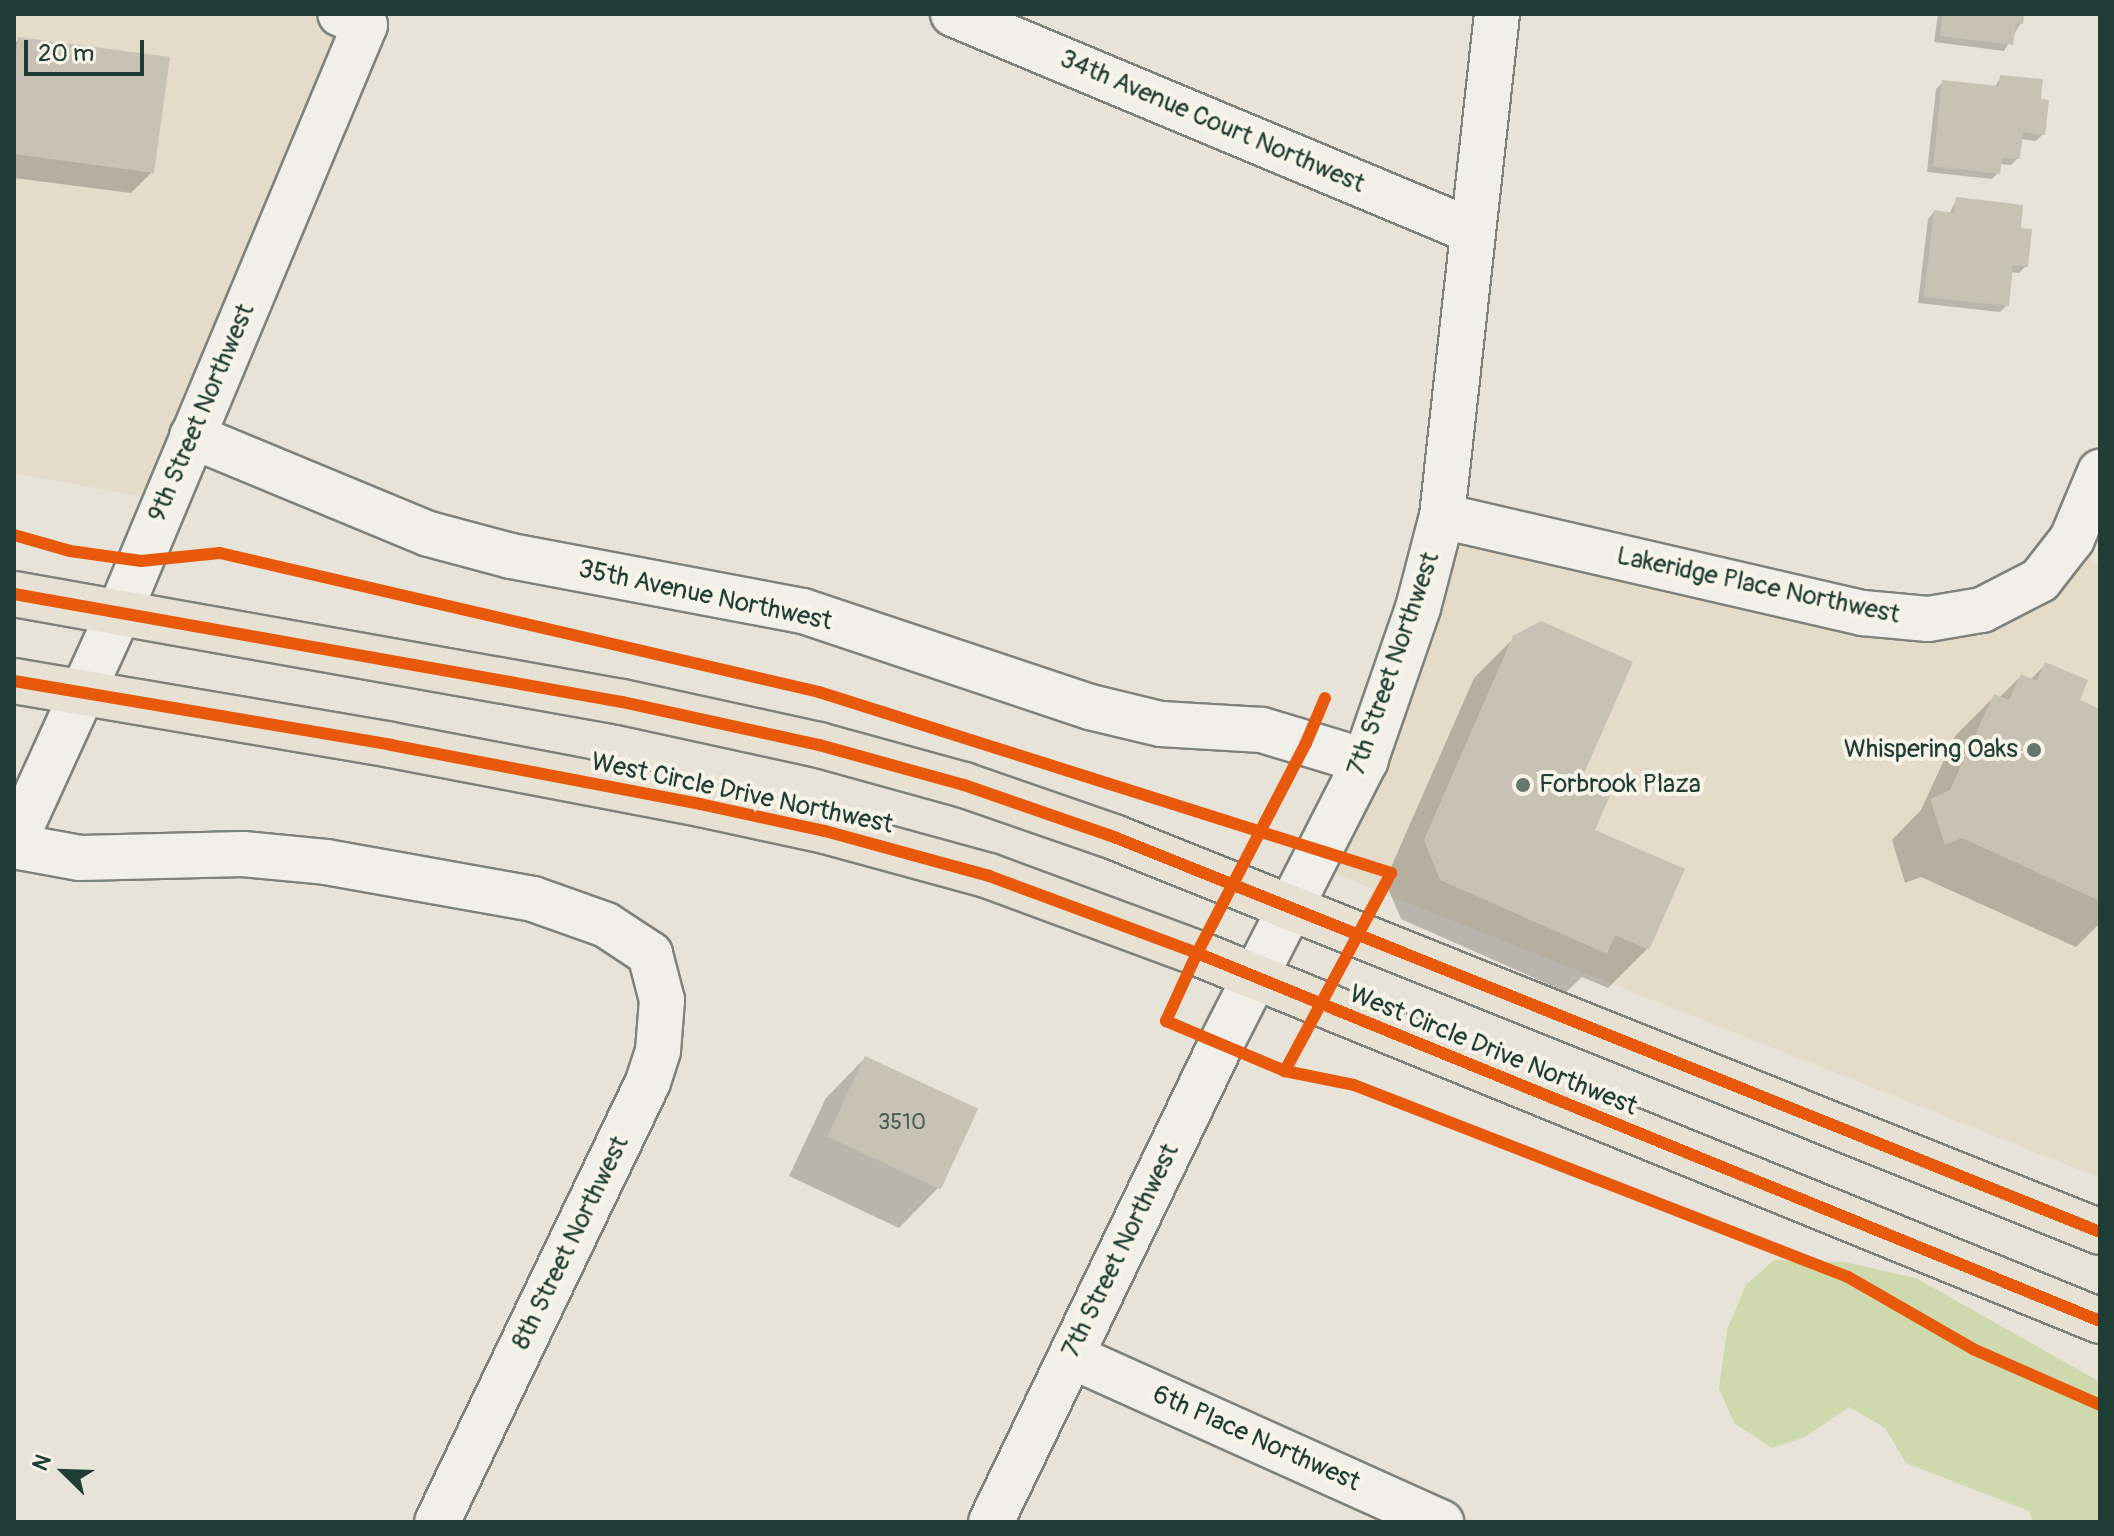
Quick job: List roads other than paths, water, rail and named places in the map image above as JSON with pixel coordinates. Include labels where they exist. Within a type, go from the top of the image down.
[{"type":"main road","points":[[14,594],[535,685],[819,745],[1041,809],[2100,1232]]},
{"type":"main road","name":"West Circle Drive Northwest","points":[[14,681],[461,758],[825,831],[989,876],[1256,978],[2100,1321]]},
{"type":"street","name":"34th Avenue Court Northwest","points":[[953,14],[1472,231]]},
{"type":"street","name":"7th Street Northwest","points":[[991,1522],[1210,1066],[1365,761],[1418,608],[1442,516],[1497,14]]},
{"type":"street","name":"9th Street Northwest","points":[[14,844],[119,613],[192,436],[353,20]]},
{"type":"street","name":"35th Avenue Northwest","points":[[192,436],[429,534],[511,556],[803,611],[1090,707],[1161,724],[1262,730],[1365,761]]},
{"type":"street","name":"Lakeridge Place Northwest","points":[[1442,516],[1863,613],[1928,619],[1982,610],[2040,580],[2072,539],[2100,472]]},
{"type":"street","name":"8th Street Northwest","points":[[14,844],[80,858],[243,854],[326,862],[533,899],[606,925],[650,954],[662,1000],[658,1051],[648,1082],[437,1522]]},
{"type":"street","name":"6th Place Northwest","points":[[1071,1356],[1441,1522]]},
{"type":"place","name":"Whispering Oaks","points":[[2034,750]]},
{"type":"place","name":"Forbrook Plaza","points":[[1523,785]]}]
